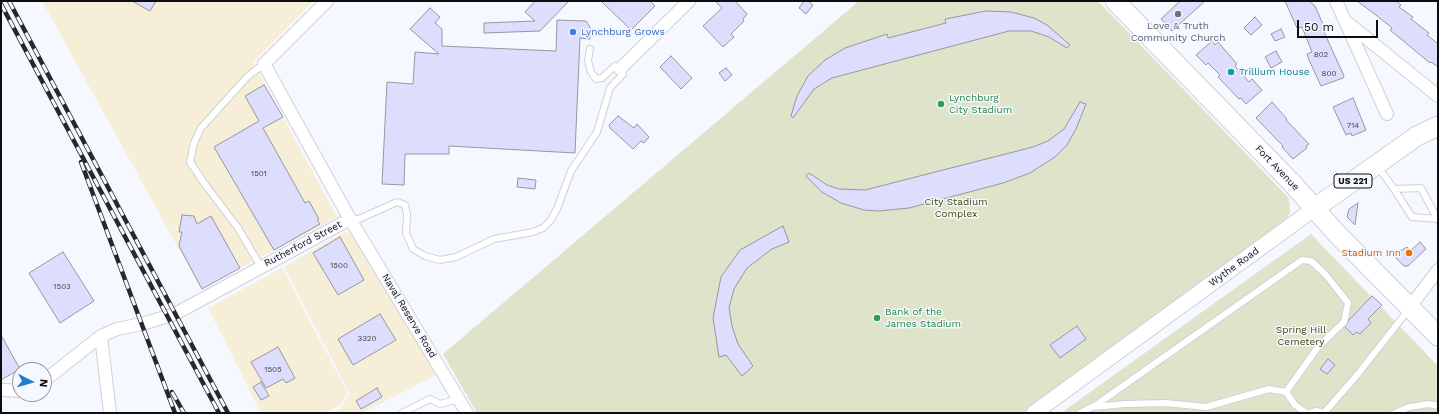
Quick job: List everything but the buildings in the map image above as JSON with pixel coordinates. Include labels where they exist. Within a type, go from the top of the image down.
[{"type":"main road","name":"Fort Avenue","points":[[1115,1],[1315,208],[1337,234],[1438,336]]},
{"type":"main road","name":"Wythe Road","points":[[1315,208],[1417,136],[1438,126]]},
{"type":"street","points":[[264,64],[327,1]]},
{"type":"street","points":[[619,70],[689,1]]},
{"type":"street","points":[[1336,1],[1347,22],[1387,114]]},
{"type":"street","points":[[1347,22],[1438,96]]},
{"type":"street","name":"Rutherford Street","points":[[52,376],[101,336],[117,329],[142,324],[175,314],[350,219],[264,64]]},
{"type":"street","name":"Wythe Road","points":[[1034,413],[1315,208]]},
{"type":"street","name":"Naval Reserve Road","points":[[350,219],[467,413]]},
{"type":"street","points":[[1410,307],[1438,270]]},
{"type":"street","points":[[101,336],[110,413]]},
{"type":"street","points":[[3,390],[12,391]]},
{"type":"lane","points":[[590,49],[588,61],[591,72],[596,79],[602,78],[619,70]]},
{"type":"lane","points":[[261,267],[238,228],[190,162],[194,143],[201,128],[248,76],[264,64]]},
{"type":"lane","points":[[350,219],[359,219],[397,202],[405,205],[407,215],[406,233],[413,249],[425,256],[440,260],[456,256],[494,239],[533,232],[543,228],[550,221],[557,208],[571,171],[597,132],[610,88],[619,70]]},
{"type":"lane","points":[[1376,165],[1412,217],[1438,220]]},
{"type":"lane","points":[[1394,189],[1421,188],[1438,220]]},
{"type":"lane","points":[[1080,413],[1091,408],[1302,260],[1311,262],[1326,275],[1348,303],[1344,322],[1318,347],[1286,392]]},
{"type":"lane","points":[[1310,413],[1316,411],[1323,413],[1358,374],[1410,307]]},
{"type":"lane","points":[[1091,408],[1125,404],[1165,403],[1206,407],[1269,389],[1286,392],[1294,404],[1306,413]]},
{"type":"lane","points":[[402,413],[430,398],[440,404],[459,399]]},
{"type":"lane","points":[[1395,413],[1409,407],[1429,404],[1438,406]]},
{"type":"shaded area","points":[[42,1],[314,1],[253,62],[337,217],[201,289]]},
{"type":"shaded area","points":[[344,232],[351,233],[436,375],[362,413],[331,413],[340,409],[350,394],[284,267]]},
{"type":"shaded area","points":[[282,268],[348,394],[339,406],[325,413],[261,413],[208,308]]},
{"type":"green space","name":"City Stadium Complex","points":[[859,1],[1098,1],[1289,198],[1290,213],[1282,226],[1023,413],[477,413],[443,354]]},
{"type":"green space","name":"Spring Hill Cemetery","points":[[1311,234],[1438,366],[1438,413],[1061,413]]},
{"type":"railway","points":[[9,1],[228,413]]},
{"type":"railway","points":[[1,4],[219,413]]},
{"type":"railway","points":[[81,162],[175,413]]},
{"type":"railway","points":[[172,392],[184,413]]},
{"type":"place","name":"Love & Truth Community Church","points":[[1178,14]]},
{"type":"place","name":"Lynchburg Grows","points":[[573,32]]},
{"type":"place","name":"Trillium House","points":[[1231,72]]},
{"type":"place","name":"Lynchburg City Stadium","points":[[941,104]]},
{"type":"place","name":"Stadium Inn","points":[[1409,253]]},
{"type":"place","name":"Bank of the James Stadium","points":[[877,318]]}]
